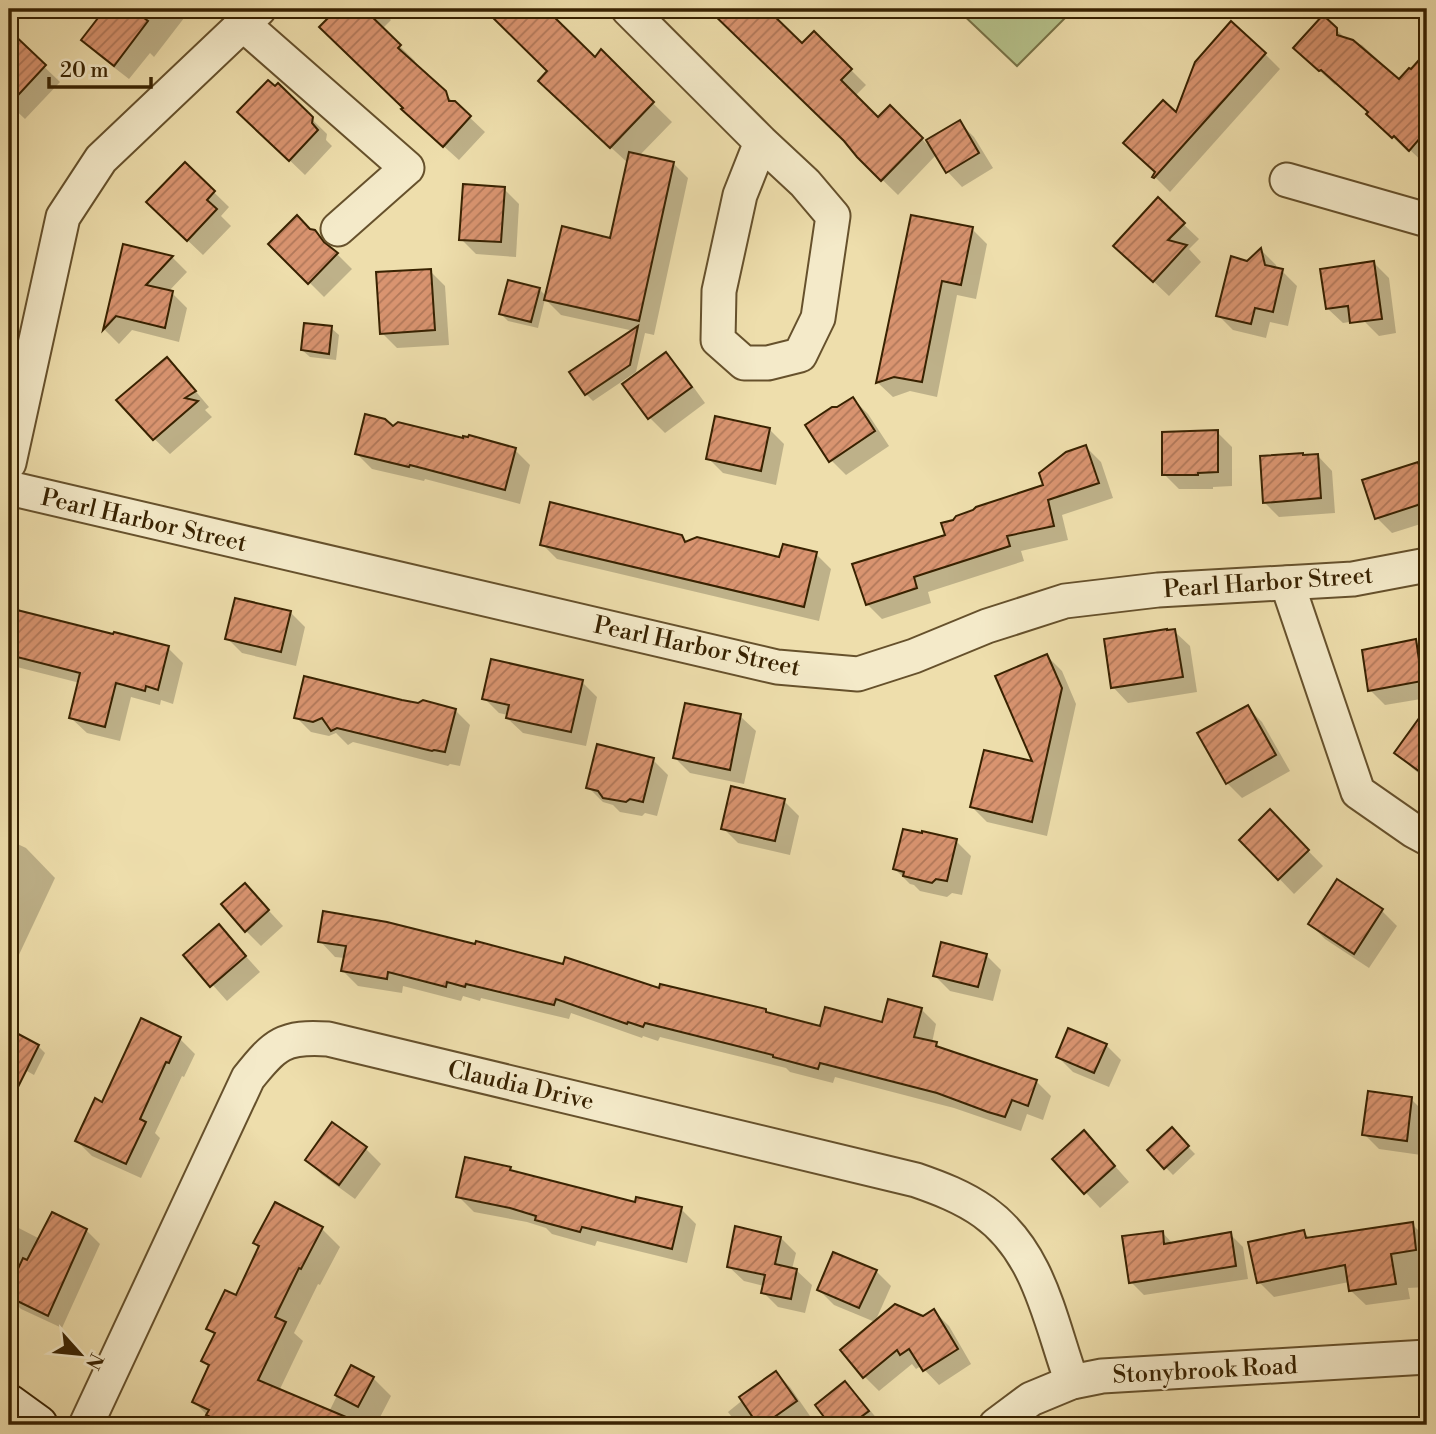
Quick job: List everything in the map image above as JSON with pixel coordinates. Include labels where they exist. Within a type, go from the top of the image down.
[{"type":"street","points":[[628,9],[805,183],[833,216],[818,318],[800,355],[768,363],[744,363],[719,340],[719,291],[740,195],[761,142]]},
{"type":"street","points":[[9,463],[63,217],[101,159],[252,17],[407,169],[338,229]]},
{"type":"street","points":[[1287,180],[1427,220]]},
{"type":"street","name":"Pearl Harbor Street","points":[[9,488],[777,667],[858,674],[914,656],[987,626],[1065,601],[1158,590],[1353,579],[1427,565]]},
{"type":"street","points":[[1287,583],[1358,792],[1427,838]]},
{"type":"street","name":"Claudia Drive","points":[[86,1425],[248,1077],[266,1055],[284,1042],[304,1037],[328,1038],[916,1180],[952,1193],[984,1212],[1010,1235],[1028,1262],[1043,1292],[1072,1382]]},
{"type":"street","name":"Stonybrook Road","points":[[996,1425],[1031,1399],[1072,1382],[1102,1376],[1427,1357]]},
{"type":"street","points":[[9,1404],[38,1425]]},
{"type":"green space","points":[[957,9],[1074,9],[1017,66]]},
{"type":"building","points":[[105,9],[132,9],[148,21],[114,66],[81,40]]},
{"type":"building","points":[[337,9],[364,9],[401,45],[398,48],[446,91],[449,101],[455,101],[471,116],[443,147],[319,27]]},
{"type":"building","points":[[484,9],[546,9],[595,57],[601,49],[654,102],[610,148],[538,81],[547,71]]},
{"type":"building","points":[[708,9],[767,9],[802,43],[814,31],[852,69],[841,80],[878,117],[890,105],[923,138],[881,181],[844,141]]},
{"type":"building","points":[[1323,15],[1337,28],[1337,35],[1353,40],[1399,79],[1427,51],[1427,130],[1409,151],[1321,70],[1293,48]]},
{"type":"building","points":[[1231,21],[1266,53],[1154,178],[1152,177],[1155,172],[1123,143],[1163,100],[1176,112],[1195,62]]},
{"type":"building","points":[[9,30],[46,65],[9,105]]},
{"type":"building","points":[[268,80],[275,86],[278,83],[313,117],[312,123],[318,130],[289,161],[237,112]]},
{"type":"building","points":[[960,120],[979,153],[946,173],[926,140]]},
{"type":"building","points":[[629,152],[674,162],[639,321],[544,300],[562,226],[610,238]]},
{"type":"building","points":[[185,162],[215,191],[207,200],[217,209],[187,241],[146,202]]},
{"type":"building","points":[[463,184],[505,187],[501,242],[459,240]]},
{"type":"building","points":[[1158,197],[1185,223],[1168,240],[1187,245],[1153,282],[1113,246]]},
{"type":"building","points":[[297,215],[338,253],[308,284],[268,244]]},
{"type":"building","points":[[911,215],[973,227],[961,285],[942,281],[922,382],[894,377],[876,383]]},
{"type":"building","points":[[123,244],[173,256],[146,285],[173,291],[165,328],[116,316],[103,330]]},
{"type":"building","points":[[1261,248],[1265,265],[1283,269],[1273,312],[1255,308],[1251,324],[1216,316],[1231,256],[1247,261]]},
{"type":"building","points":[[1374,261],[1382,319],[1350,323],[1348,306],[1326,309],[1320,269]]},
{"type":"building","points":[[431,269],[435,330],[380,334],[376,272]]},
{"type":"building","points":[[508,280],[540,288],[531,322],[499,314]]},
{"type":"building","points":[[304,323],[332,326],[329,354],[301,350]]},
{"type":"building","points":[[638,326],[630,365],[585,395],[569,372]]},
{"type":"building","points":[[666,352],[692,387],[648,419],[622,384]]},
{"type":"building","points":[[167,357],[196,391],[185,398],[198,401],[153,440],[116,400]]},
{"type":"building","points":[[853,397],[875,431],[829,462],[805,425]]},
{"type":"building","points":[[365,414],[385,419],[393,426],[398,422],[463,438],[469,435],[516,448],[505,490],[410,465],[409,467],[355,454]]},
{"type":"building","points":[[715,416],[770,428],[761,471],[706,459]]},
{"type":"building","points":[[1218,430],[1218,472],[1162,475],[1162,432]]},
{"type":"building","points":[[1086,445],[1099,483],[1048,500],[1054,526],[1007,536],[1010,546],[914,577],[917,588],[866,605],[852,564],[945,535],[941,523],[953,520],[976,507],[1043,485],[1039,473],[1066,452]]},
{"type":"building","points":[[1318,454],[1321,498],[1263,503],[1260,456]]},
{"type":"building","points":[[1418,462],[1427,491],[1427,502],[1375,519],[1362,480]]},
{"type":"building","points":[[550,502],[682,535],[685,542],[697,537],[779,557],[783,544],[817,552],[804,607],[540,545]]},
{"type":"building","points":[[235,598],[291,611],[281,652],[225,639]]},
{"type":"building","points":[[9,608],[169,646],[158,690],[146,686],[145,691],[116,683],[105,727],[69,718],[80,673],[9,655]]},
{"type":"building","points":[[1175,629],[1183,677],[1111,688],[1104,639]]},
{"type":"building","points":[[1416,639],[1422,681],[1368,691],[1362,650]]},
{"type":"building","points":[[1047,654],[1062,688],[1032,822],[970,807],[984,750],[1032,761],[995,676]]},
{"type":"building","points":[[491,659],[583,680],[571,732],[506,718],[509,705],[482,699]]},
{"type":"building","points":[[304,676],[402,700],[418,703],[423,700],[456,709],[445,752],[337,728],[331,731],[322,718],[313,722],[294,718]]},
{"type":"building","points":[[685,703],[741,714],[730,770],[673,758]]},
{"type":"building","points":[[1248,705],[1276,755],[1226,784],[1197,733]]},
{"type":"building","points":[[1427,707],[1427,777],[1394,753]]},
{"type":"building","points":[[597,744],[654,758],[643,802],[603,798],[598,791],[586,788]]},
{"type":"building","points":[[731,786],[785,799],[775,841],[721,829]]},
{"type":"building","points":[[1270,809],[1309,850],[1278,880],[1239,840]]},
{"type":"building","points":[[903,829],[957,839],[947,881],[936,879],[932,883],[903,876],[904,872],[893,869]]},
{"type":"building","points":[[1337,879],[1383,909],[1354,954],[1308,924]]},
{"type":"building","points":[[245,883],[269,910],[245,932],[221,904]]},
{"type":"building","points":[[323,911],[387,922],[475,944],[476,941],[563,964],[565,957],[659,988],[660,984],[766,1009],[766,1012],[820,1026],[825,1007],[882,1022],[888,999],[922,1008],[914,1037],[937,1042],[936,1046],[1037,1080],[1028,1106],[1012,1100],[1005,1117],[937,1093],[820,1063],[818,1069],[645,1023],[643,1027],[628,1022],[627,1024],[556,999],[554,1005],[466,984],[465,987],[447,982],[446,987],[388,972],[387,979],[341,971],[346,946],[318,942]]},
{"type":"building","points":[[219,924],[246,956],[210,987],[183,955]]},
{"type":"building","points":[[941,942],[987,954],[978,987],[933,976]]},
{"type":"building","points":[[141,1018],[181,1037],[169,1063],[166,1062],[140,1119],[146,1122],[126,1164],[75,1141],[95,1098],[102,1102]]},
{"type":"building","points":[[1068,1028],[1107,1044],[1094,1073],[1056,1057]]},
{"type":"building","points":[[9,1029],[39,1045],[9,1105]]},
{"type":"building","points":[[1368,1091],[1412,1097],[1407,1141],[1362,1135]]},
{"type":"building","points":[[332,1122],[367,1147],[339,1185],[305,1160]]},
{"type":"building","points":[[1172,1127],[1189,1146],[1164,1169],[1147,1150]]},
{"type":"building","points":[[1084,1130],[1115,1166],[1084,1194],[1052,1159]]},
{"type":"building","points":[[465,1157],[511,1167],[510,1170],[635,1202],[636,1197],[682,1207],[672,1249],[582,1227],[580,1232],[535,1220],[536,1216],[510,1208],[456,1197]]},
{"type":"building","points":[[275,1202],[323,1227],[275,1317],[286,1322],[258,1380],[365,1425],[228,1425],[206,1415],[209,1410],[192,1402],[209,1365],[201,1361],[215,1333],[206,1329],[225,1290],[236,1295],[259,1246],[253,1243]]},
{"type":"building","points":[[52,1212],[87,1229],[48,1316],[9,1297],[9,1288],[23,1258],[27,1260]]},
{"type":"building","points":[[1413,1222],[1416,1250],[1391,1254],[1396,1284],[1349,1291],[1345,1265],[1257,1283],[1248,1242],[1304,1230],[1306,1238]]},
{"type":"building","points":[[735,1226],[781,1237],[775,1264],[797,1269],[791,1299],[761,1293],[765,1275],[727,1267]]},
{"type":"building","points":[[1163,1231],[1164,1244],[1231,1232],[1236,1266],[1129,1283],[1122,1236]]},
{"type":"building","points":[[833,1252],[877,1270],[859,1308],[817,1290]]},
{"type":"building","points":[[895,1304],[923,1316],[934,1309],[958,1349],[923,1371],[909,1349],[900,1355],[897,1350],[863,1378],[840,1350]]},
{"type":"building","points":[[351,1365],[374,1377],[358,1407],[335,1395]]},
{"type":"building","points":[[776,1371],[797,1401],[763,1425],[758,1425],[739,1397]]},
{"type":"building","points":[[845,1381],[869,1411],[850,1425],[830,1425],[815,1405]]}]
